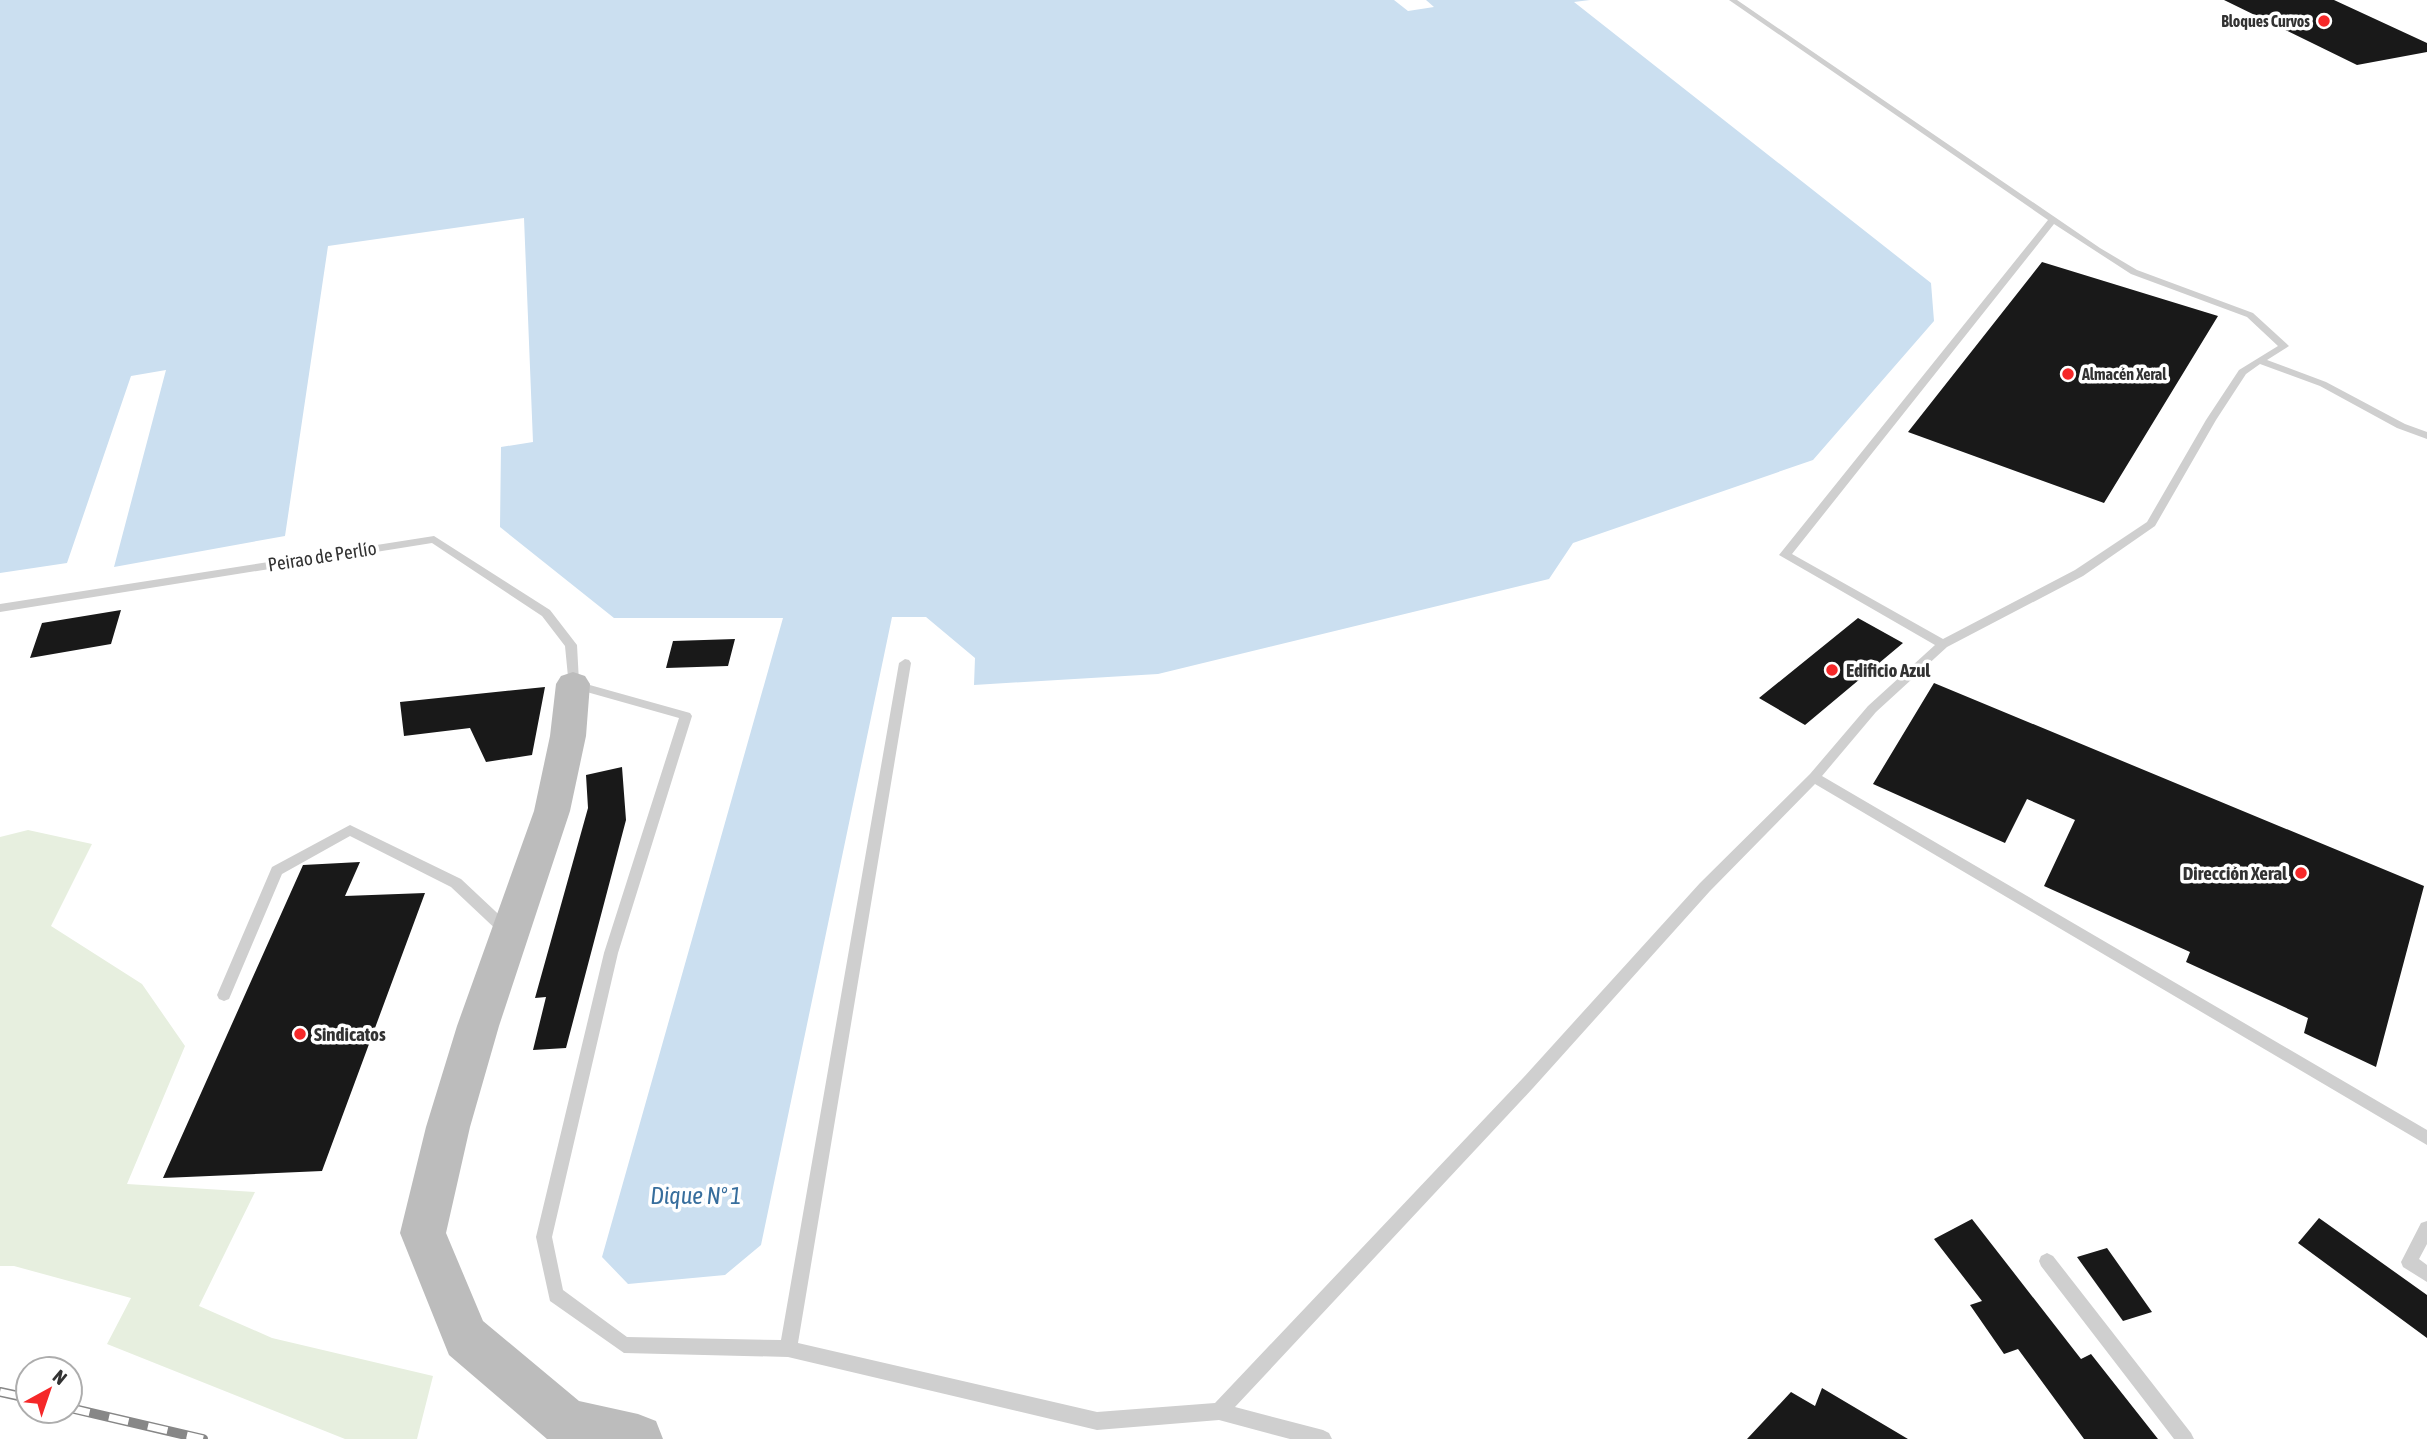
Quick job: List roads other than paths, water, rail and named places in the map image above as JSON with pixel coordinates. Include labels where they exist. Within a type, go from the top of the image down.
[{"type":"street","points":[[573,684],[568,736],[552,811],[478,1026],[448,1127],[423,1233],[466,1338],[567,1423],[638,1439]]},
{"type":"lane","points":[[1219,1411],[1528,1083],[1705,887],[1814,777],[1872,709],[1943,644],[2079,573],[2151,524],[2211,419],[2242,372],[2284,346],[2250,315],[2134,272],[2053,220],[1732,0]]},
{"type":"lane","points":[[1943,644],[1785,555],[2053,220]]},
{"type":"lane","points":[[2259,360],[2323,384],[2401,426],[2427,436]]},
{"type":"lane","name":"Peirao de Perlío","points":[[0,608],[435,539],[545,613],[572,645],[573,684]]},
{"type":"lane","points":[[788,1349],[905,663]]},
{"type":"lane","points":[[573,684],[686,716],[611,953],[544,1237],[556,1295],[624,1345],[788,1349],[1097,1421],[1219,1411],[1323,1439]]},
{"type":"lane","points":[[1814,777],[2427,1138]]},
{"type":"lane","points":[[224,995],[277,871],[349,830],[456,883],[510,933]]},
{"type":"lane","points":[[2427,1228],[2409,1262],[2427,1274]]},
{"type":"lane","points":[[2047,1261],[2186,1439]]},
{"type":"water","name":"Dique Nº 1","points":[[0,0],[1394,0],[1408,11],[1434,7],[1426,0],[1590,0],[1574,2],[1931,283],[1934,321],[1813,460],[1573,543],[1549,579],[1158,674],[974,685],[975,658],[926,617],[892,617],[761,1245],[725,1275],[628,1284],[602,1257],[783,618],[614,618],[500,527],[501,447],[533,442],[524,218],[328,246],[285,536],[114,567],[166,370],[131,376],[67,563],[0,573]]},
{"type":"railway","points":[[0,1392],[14,1395]]},
{"type":"railway","points":[[84,1411],[203,1439]]},
{"type":"place","name":"Bloques Curvos","points":[[2324,21]]},
{"type":"place","name":"Almacén Xeral","points":[[2068,374]]},
{"type":"place","name":"Edificio Azul","points":[[1832,670]]},
{"type":"place","name":"Dirección Xeral","points":[[2301,873]]},
{"type":"place","name":"Sindicatos","points":[[300,1034]]}]
